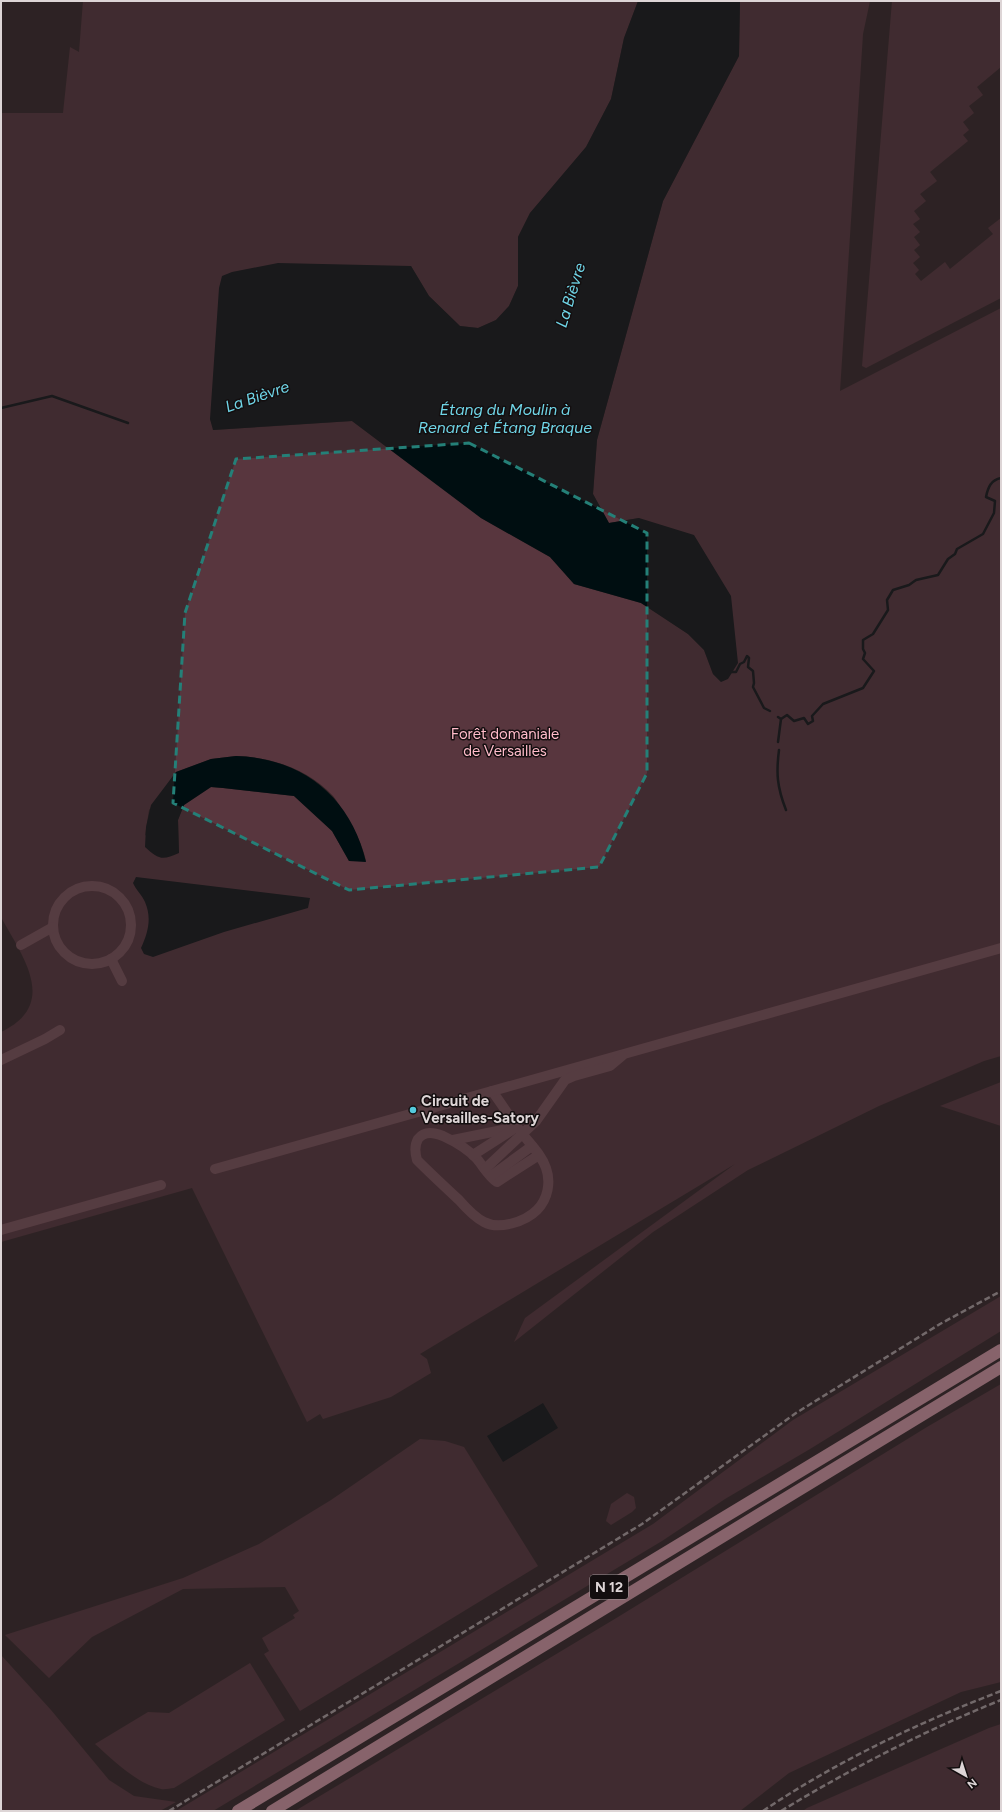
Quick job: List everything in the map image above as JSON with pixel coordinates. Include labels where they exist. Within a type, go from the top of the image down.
[{"type":"highway","name":"N 12","points":[[238,1811],[1001,1350]]},
{"type":"highway","name":"N 12","points":[[272,1811],[1001,1367]]},
{"type":"street","points":[[101,886],[113,891],[122,899],[129,910],[132,922],[131,935],[126,946],[111,959],[104,963],[91,965],[77,962],[66,955],[57,944],[53,927],[53,917],[58,905],[66,895],[77,888],[101,886]]},
{"type":"street","points":[[21,945],[53,927]]},
{"type":"street","points":[[215,1170],[1001,948]]},
{"type":"street","points":[[111,959],[122,981]]},
{"type":"street","points":[[1,1060],[60,1030]]},
{"type":"street","points":[[473,1155],[520,1131],[536,1121],[566,1080],[574,1076],[610,1066],[625,1054]]},
{"type":"street","points":[[492,1091],[520,1131],[539,1154],[545,1164],[548,1188],[544,1200],[537,1210],[523,1219],[510,1224],[493,1225],[482,1222],[417,1160],[415,1148],[422,1136],[430,1132],[453,1140],[473,1155],[495,1181],[500,1181],[539,1154]]},
{"type":"street","points":[[453,1140],[520,1131]]},
{"type":"street","points":[[488,1172],[520,1131]]},
{"type":"street","points":[[488,1172],[532,1146]]},
{"type":"street","points":[[1,1230],[161,1185]]},
{"type":"highlighted area","points":[[469,443],[647,533],[647,773],[599,867],[349,890],[173,803],[185,613],[236,459]]},
{"type":"green space","name":"Forêt domaniale de Versailles","points":[[83,1],[638,1],[624,38],[611,99],[586,147],[530,213],[518,237],[518,286],[509,306],[496,320],[478,328],[460,326],[429,296],[411,266],[210,419],[214,430],[352,421],[481,518],[550,557],[574,584],[641,603],[688,634],[704,650],[713,674],[721,682],[639,518],[609,523],[593,494],[597,440],[663,201],[739,56],[740,1],[870,1],[863,34],[840,391],[1001,308],[1001,1056],[984,1061],[879,1106],[748,1170],[653,1232],[514,1342],[525,1318],[735,1164],[420,1354],[427,1359],[431,1373],[391,1397],[323,1419],[320,1414],[307,1422],[192,1188],[1,1242],[1,1032],[19,1021],[29,1008],[32,994],[31,979],[26,963],[1,917],[1,113],[63,113],[70,47],[79,52]],"holes":[[[236,756],[249,757],[288,766],[312,778],[323,787],[335,798],[353,828],[361,844],[366,861],[349,861],[332,831],[294,796],[211,787],[184,805],[178,820],[179,853],[145,835],[149,810],[176,772],[211,759]]]},
{"type":"green space","points":[[892,1],[1001,1],[1001,67],[977,87],[983,95],[969,106],[974,113],[963,122],[969,130],[963,135],[968,141],[930,172],[937,181],[920,194],[926,201],[914,211],[920,219],[913,224],[920,232],[914,237],[920,245],[914,250],[920,257],[913,263],[919,270],[915,274],[921,281],[945,262],[950,269],[993,234],[988,228],[1001,218],[1001,298],[866,368],[862,366]]},
{"type":"green space","points":[[1001,1082],[1001,1126],[940,1106]]},
{"type":"green space","points":[[1001,1296],[1001,1331],[810,1449],[725,1499],[662,1541],[213,1811],[176,1811],[653,1524],[793,1420]]},
{"type":"green space","points":[[1001,1384],[1001,1682],[961,1692],[789,1773],[740,1811],[295,1811],[618,1617],[927,1427]]},
{"type":"green space","points":[[420,1439],[445,1441],[464,1447],[538,1566],[300,1711],[264,1654],[269,1651],[262,1638],[295,1618],[293,1615],[299,1611],[285,1587],[183,1589],[92,1637],[49,1678],[5,1635],[183,1578],[259,1544],[331,1500]]},
{"type":"green space","points":[[627,1493],[634,1497],[636,1508],[611,1525],[606,1521],[611,1504]]},
{"type":"green space","points":[[1,1655],[51,1710],[109,1780],[134,1796],[176,1802],[160,1811],[1,1811]]},
{"type":"green space","points":[[250,1663],[285,1720],[174,1788],[161,1789],[134,1777],[95,1744],[148,1712],[169,1713]]},
{"type":"green space","points":[[1001,1724],[1001,1811],[803,1811],[989,1728]]},
{"type":"water","name":"Étang du Moulin à Renard et Étang Braque","points":[[638,1],[740,1],[739,56],[663,201],[597,440],[593,494],[609,523],[639,518],[694,535],[731,596],[738,663],[728,679],[721,682],[713,674],[704,650],[688,634],[641,603],[574,584],[550,557],[481,518],[352,421],[213,430],[210,419],[219,288],[222,276],[232,272],[278,263],[411,266],[429,296],[460,326],[478,328],[496,320],[509,306],[518,286],[518,237],[530,213],[586,147],[611,99],[624,38]]},
{"type":"water","points":[[236,756],[260,758],[282,764],[302,773],[320,785],[336,800],[349,818],[359,839],[366,862],[349,861],[332,831],[294,796],[211,787],[184,805],[178,820],[179,853],[160,858],[145,847],[146,827],[151,805],[176,772],[211,759]]},
{"type":"water","points":[[136,877],[310,898],[308,908],[224,932],[153,957],[144,954],[141,948],[146,937],[149,920],[144,899],[133,883]]},
{"type":"water","points":[[543,1403],[558,1428],[503,1462],[487,1436]]},
{"type":"waterway","name":"La Bièvre","points":[[1,408],[52,396],[128,423]]},
{"type":"waterway","points":[[778,717],[781,719],[787,715],[794,721],[804,718],[808,724],[813,721],[812,716],[823,704],[863,688],[874,671],[863,659],[865,653],[863,649],[863,640],[873,634],[888,610],[887,600],[893,590],[909,585],[916,580],[938,575],[948,559],[955,554],[957,549],[983,534],[994,513],[995,501],[986,497],[988,490],[992,482],[1001,478]]},
{"type":"waterway","points":[[730,672],[736,672],[740,664],[744,662],[747,656],[749,658],[748,667],[753,671],[753,687],[764,708],[770,711]]},
{"type":"waterway","points":[[778,742],[781,719]]},
{"type":"waterway","points":[[779,750],[778,780],[786,810]]},
{"type":"railway","points":[[169,1811],[642,1524],[796,1413],[940,1324],[1001,1291]]},
{"type":"railway","points":[[763,1811],[849,1759],[939,1716],[1001,1691]]},
{"type":"railway","points":[[781,1811],[834,1780],[916,1737],[1001,1700]]},
{"type":"place","name":"Circuit de Versailles-Satory","points":[[413,1110]]}]
